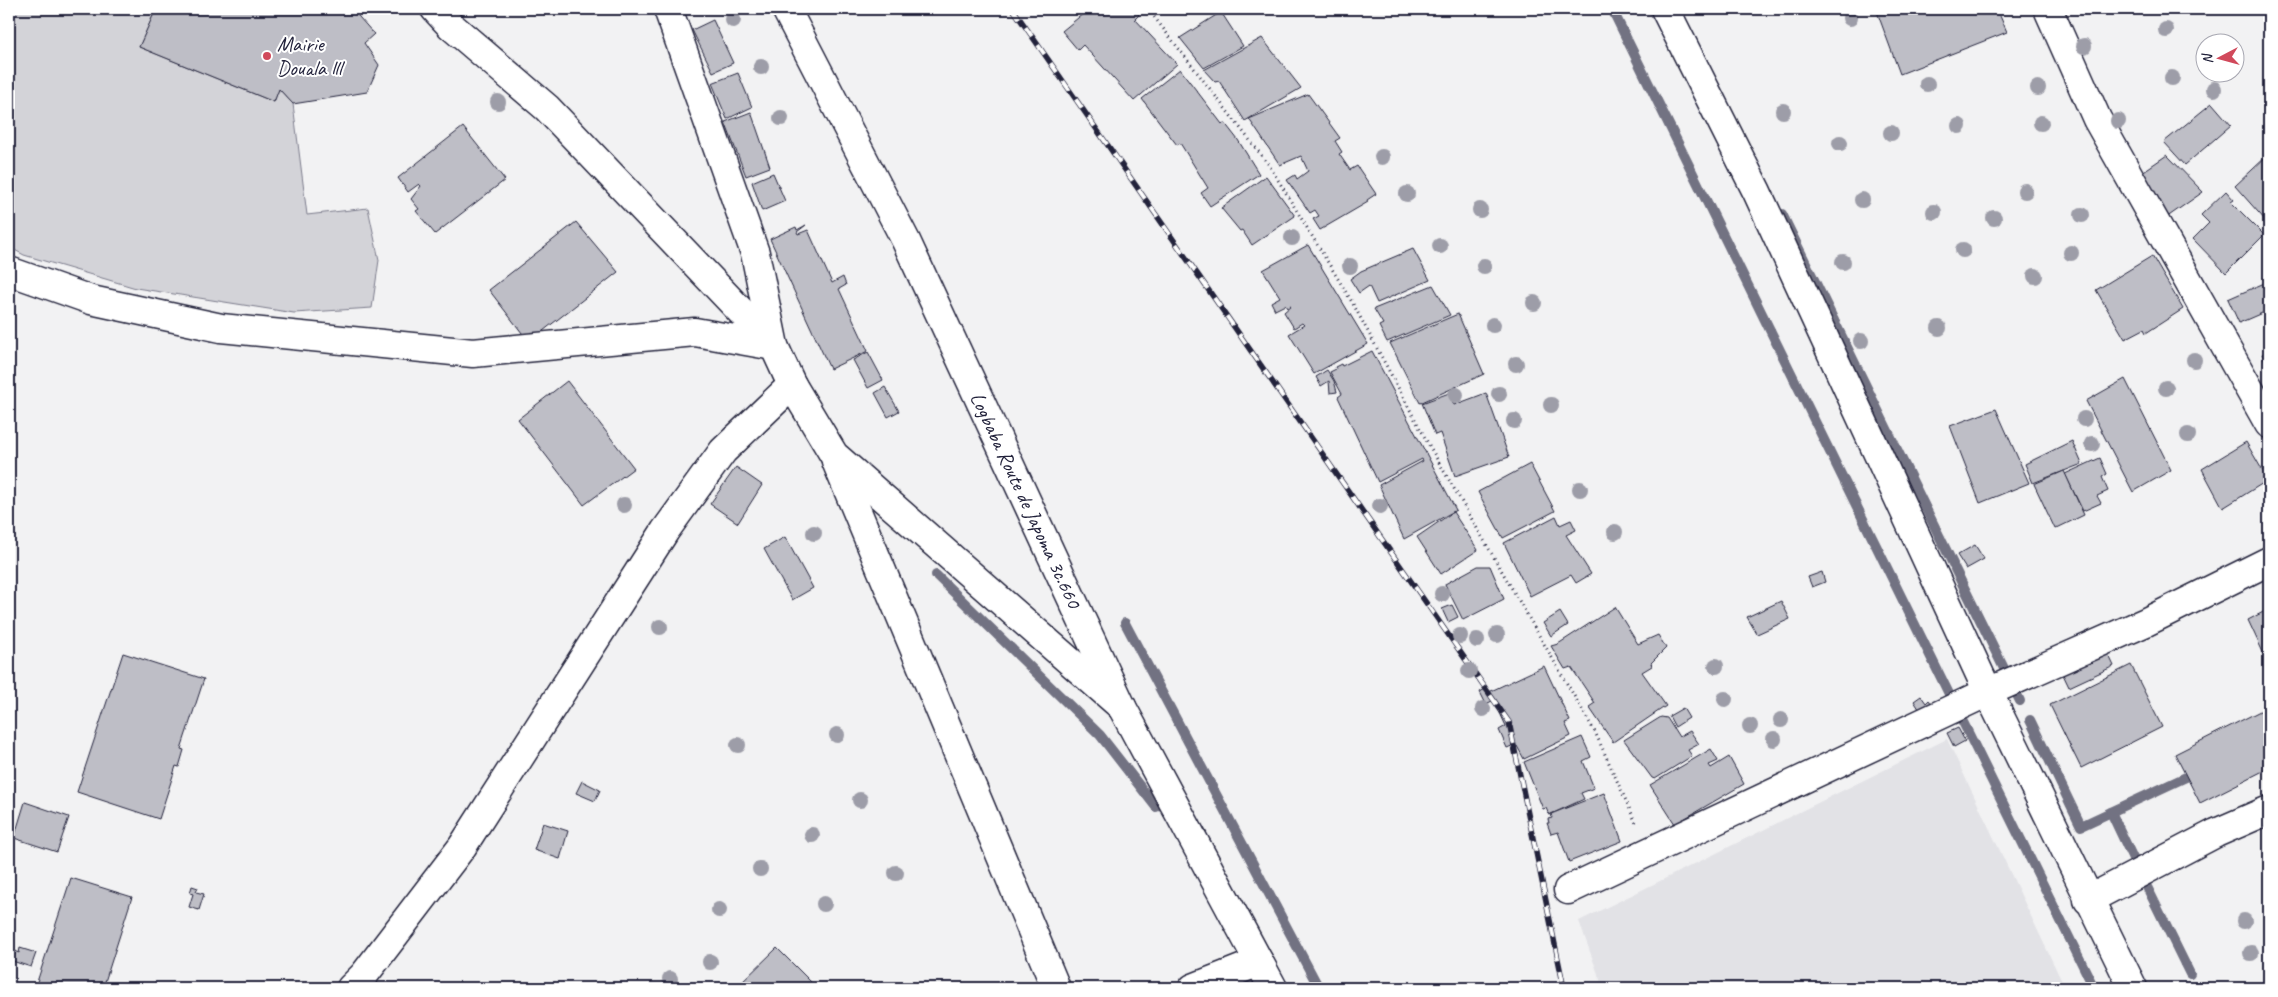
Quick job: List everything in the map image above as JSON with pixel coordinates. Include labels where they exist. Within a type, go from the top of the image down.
[{"type":"street","points":[[435,9],[450,25],[547,108],[774,346]]},
{"type":"street","points":[[668,9],[755,253],[774,346],[792,385],[834,455],[1056,988]]},
{"type":"street","name":"Logbaba Route de Japoma 3c.660","points":[[786,9],[906,241],[1122,706],[1274,988]]},
{"type":"street","points":[[1665,9],[1757,192],[1988,692],[2088,900],[2133,988]]},
{"type":"street","points":[[2048,9],[2097,119],[2269,424]]},
{"type":"street","points":[[9,271],[91,300],[220,328],[473,353],[696,332],[774,346]]},
{"type":"street","points":[[351,988],[364,975],[462,847],[665,531],[723,451],[792,385]]},
{"type":"street","points":[[834,455],[1122,706]]},
{"type":"street","points":[[1568,890],[1754,804],[1988,692],[2146,622],[2269,561]]},
{"type":"street","points":[[2088,900],[2216,834],[2269,810]]},
{"type":"street","points":[[1192,988],[1259,962]]},
{"type":"path","points":[[1148,9],[1269,165],[1352,302],[1430,448],[1595,732],[1649,851]]},
{"type":"shaded area","points":[[11,9],[156,9],[139,47],[274,102],[279,89],[293,104],[307,215],[368,208],[379,260],[372,308],[294,313],[136,288],[24,255],[9,247],[9,21]]},
{"type":"shaded area","points":[[1947,739],[2065,988],[1603,988],[1579,921]]},
{"type":"building","name":"Mairie Douala lll","points":[[156,9],[352,9],[374,34],[364,43],[379,65],[367,92],[293,104],[279,89],[274,102],[139,47]]},
{"type":"building","points":[[1089,9],[1133,9],[1139,15],[1135,19],[1177,64],[1134,101],[1083,45],[1078,50],[1062,31]]},
{"type":"building","points":[[1876,9],[1997,9],[2007,32],[1900,74]]},
{"type":"building","points":[[1221,12],[1243,46],[1204,68],[1180,38]]},
{"type":"building","points":[[713,20],[733,63],[713,72],[692,30]]},
{"type":"building","points":[[1262,38],[1301,88],[1245,121],[1219,81],[1215,82],[1204,70]]},
{"type":"building","points":[[1180,69],[1222,124],[1224,122],[1238,140],[1259,174],[1210,206],[1201,193],[1208,188],[1180,143],[1177,145],[1142,99]]},
{"type":"building","points":[[738,73],[752,107],[727,119],[712,83]]},
{"type":"building","points":[[1308,94],[1340,138],[1335,141],[1342,152],[1339,154],[1350,170],[1357,166],[1376,194],[1367,200],[1368,202],[1320,230],[1313,219],[1319,216],[1315,210],[1310,213],[1287,180],[1295,175],[1297,179],[1308,171],[1301,156],[1280,165],[1249,119]]},
{"type":"building","points":[[2212,103],[2231,125],[2185,165],[2164,142]]},
{"type":"building","points":[[751,112],[770,167],[746,176],[725,122]]},
{"type":"building","points":[[463,127],[505,180],[435,234],[416,211],[419,209],[411,199],[421,186],[419,184],[408,192],[398,178]]},
{"type":"building","points":[[2269,154],[2269,218],[2266,221],[2235,186]]},
{"type":"building","points":[[2167,155],[2203,192],[2163,220],[2135,177]]},
{"type":"building","points":[[773,173],[785,201],[762,211],[752,182]]},
{"type":"building","points":[[1266,176],[1295,216],[1252,245],[1242,230],[1240,231],[1221,208]]},
{"type":"building","points":[[2226,191],[2234,200],[2231,202],[2264,235],[2226,273],[2193,239],[2209,223],[2201,215]]},
{"type":"building","points":[[576,222],[618,272],[529,342],[489,290]]},
{"type":"building","points":[[806,225],[797,232],[798,234],[808,230],[832,283],[843,277],[846,285],[839,289],[868,351],[830,369],[770,239],[796,227],[797,230]]},
{"type":"building","points":[[1308,245],[1368,344],[1314,374],[1289,334],[1304,325],[1302,323],[1294,328],[1284,312],[1291,306],[1287,308],[1285,305],[1275,310],[1271,302],[1280,297],[1263,270]]},
{"type":"building","points":[[1413,249],[1430,280],[1377,303],[1369,286],[1359,293],[1350,279],[1361,271]]},
{"type":"building","points":[[2152,256],[2183,309],[2146,333],[2144,329],[2125,339],[2096,290]]},
{"type":"building","points":[[2269,281],[2269,310],[2239,323],[2228,299]]},
{"type":"building","points":[[1433,285],[1450,315],[1387,342],[1379,326],[1383,324],[1374,309]]},
{"type":"building","points":[[1458,314],[1484,374],[1420,403],[1390,343]]},
{"type":"building","points":[[1372,351],[1456,510],[1404,539],[1379,485],[1423,461],[1422,459],[1378,482],[1338,397],[1342,394],[1330,372],[1341,364],[1342,366]]},
{"type":"building","points":[[868,352],[883,380],[868,388],[853,360]]},
{"type":"building","points":[[2269,352],[2269,370],[2262,354]]},
{"type":"building","points":[[1327,370],[1334,381],[1337,392],[1330,393],[1329,381],[1321,386],[1316,377]]},
{"type":"building","points":[[2125,379],[2171,470],[2133,492],[2086,401]]},
{"type":"building","points":[[567,381],[634,468],[584,505],[518,419]]},
{"type":"building","points":[[885,387],[899,411],[888,417],[875,393]]},
{"type":"building","points":[[1449,393],[1454,405],[1486,393],[1509,457],[1455,476],[1440,433],[1435,435],[1422,403]]},
{"type":"building","points":[[1996,409],[2029,483],[1980,503],[1950,426]]},
{"type":"building","points":[[2072,441],[2082,464],[2033,483],[2025,464]]},
{"type":"building","points":[[2246,442],[2268,480],[2223,508],[2202,469]]},
{"type":"building","points":[[2100,458],[2107,474],[2102,477],[2108,491],[2097,496],[2101,503],[2083,511],[2065,474]]},
{"type":"building","points":[[1530,464],[1555,511],[1503,538],[1478,492]]},
{"type":"building","points":[[736,467],[762,485],[738,523],[710,504]]},
{"type":"building","points":[[2064,471],[2084,515],[2055,529],[2034,484]]},
{"type":"building","points":[[1453,512],[1478,550],[1441,574],[1417,537]]},
{"type":"building","points":[[1556,516],[1560,525],[1571,520],[1576,530],[1566,535],[1591,574],[1576,583],[1571,575],[1530,596],[1504,543]]},
{"type":"building","points":[[785,537],[813,588],[792,600],[764,549]]},
{"type":"building","points":[[1975,545],[1984,559],[1966,569],[1957,555]]},
{"type":"building","points":[[1478,566],[1490,566],[1504,599],[1463,620],[1445,584]]},
{"type":"building","points":[[1822,572],[1825,582],[1812,587],[1808,577]]},
{"type":"building","points":[[1781,601],[1790,619],[1757,634],[1747,617]]},
{"type":"building","points":[[1452,605],[1458,617],[1448,622],[1442,609]]},
{"type":"building","points":[[1615,607],[1638,644],[1658,635],[1666,648],[1651,663],[1652,666],[1642,672],[1666,706],[1613,742],[1589,707],[1595,703],[1571,667],[1565,669],[1551,646],[1558,644]]},
{"type":"building","points":[[2269,609],[2269,663],[2268,663],[2248,620]]},
{"type":"building","points":[[1560,612],[1568,625],[1551,636],[1543,623]]},
{"type":"building","points":[[2104,645],[2114,666],[2069,687],[2059,666]]},
{"type":"building","points":[[123,653],[204,679],[181,749],[184,750],[179,767],[176,766],[159,819],[77,792]]},
{"type":"building","points":[[2131,665],[2162,727],[2081,768],[2050,705]]},
{"type":"building","points":[[1544,666],[1570,721],[1565,723],[1571,736],[1524,759],[1517,746],[1515,747],[1514,745],[1507,748],[1499,730],[1506,726],[1494,700],[1486,704],[1480,692],[1487,688],[1489,692]]},
{"type":"building","points":[[1921,696],[1926,703],[1929,700],[1932,704],[1921,712],[1914,701]]},
{"type":"building","points":[[1683,708],[1689,718],[1675,727],[1669,716]]},
{"type":"building","points":[[2262,710],[2269,725],[2269,768],[2200,803],[2175,754]]},
{"type":"building","points":[[1661,717],[1667,718],[1679,737],[1690,731],[1699,744],[1688,750],[1692,756],[1655,779],[1652,778],[1624,740]]},
{"type":"building","points":[[1958,728],[1965,741],[1954,747],[1947,733]]},
{"type":"building","points":[[1582,737],[1591,757],[1583,761],[1594,788],[1581,793],[1584,799],[1549,815],[1546,808],[1543,809],[1524,762]]},
{"type":"building","points":[[1711,749],[1718,761],[1709,765],[1711,768],[1729,757],[1744,784],[1675,824],[1650,785]]},
{"type":"building","points":[[582,781],[600,790],[595,801],[576,793]]},
{"type":"building","points":[[1604,793],[1622,841],[1569,862],[1558,832],[1551,834],[1547,823],[1549,823],[1548,819],[1552,818],[1551,814]]},
{"type":"building","points":[[25,802],[69,817],[57,852],[14,838]]},
{"type":"building","points":[[543,823],[568,831],[560,859],[534,850]]},
{"type":"building","points":[[71,878],[132,897],[103,988],[35,988]]},
{"type":"building","points":[[192,886],[198,888],[196,892],[204,894],[199,910],[189,907],[193,894],[190,893]]},
{"type":"building","points":[[20,948],[36,953],[31,967],[12,961],[16,951],[19,953]]},
{"type":"building","points":[[777,948],[813,984],[809,988],[736,988]]},
{"type":"waterway","points":[[1612,9],[1953,702]]},
{"type":"waterway","points":[[1782,214],[1953,564]]},
{"type":"waterway","points":[[1955,569],[2020,701]]},
{"type":"waterway","points":[[936,575],[1100,735],[1156,807]]},
{"type":"waterway","points":[[1125,623],[1319,988]]},
{"type":"waterway","points":[[1960,716],[2094,988]]},
{"type":"waterway","points":[[2030,720],[2081,826],[2186,777]]},
{"type":"waterway","points":[[2111,812],[2138,869]]},
{"type":"waterway","points":[[2146,885],[2190,974]]},
{"type":"railway","points":[[1013,9],[1509,722],[1564,988]]},
{"type":"place","name":"Mairie Douala lll","points":[[267,56]]}]
